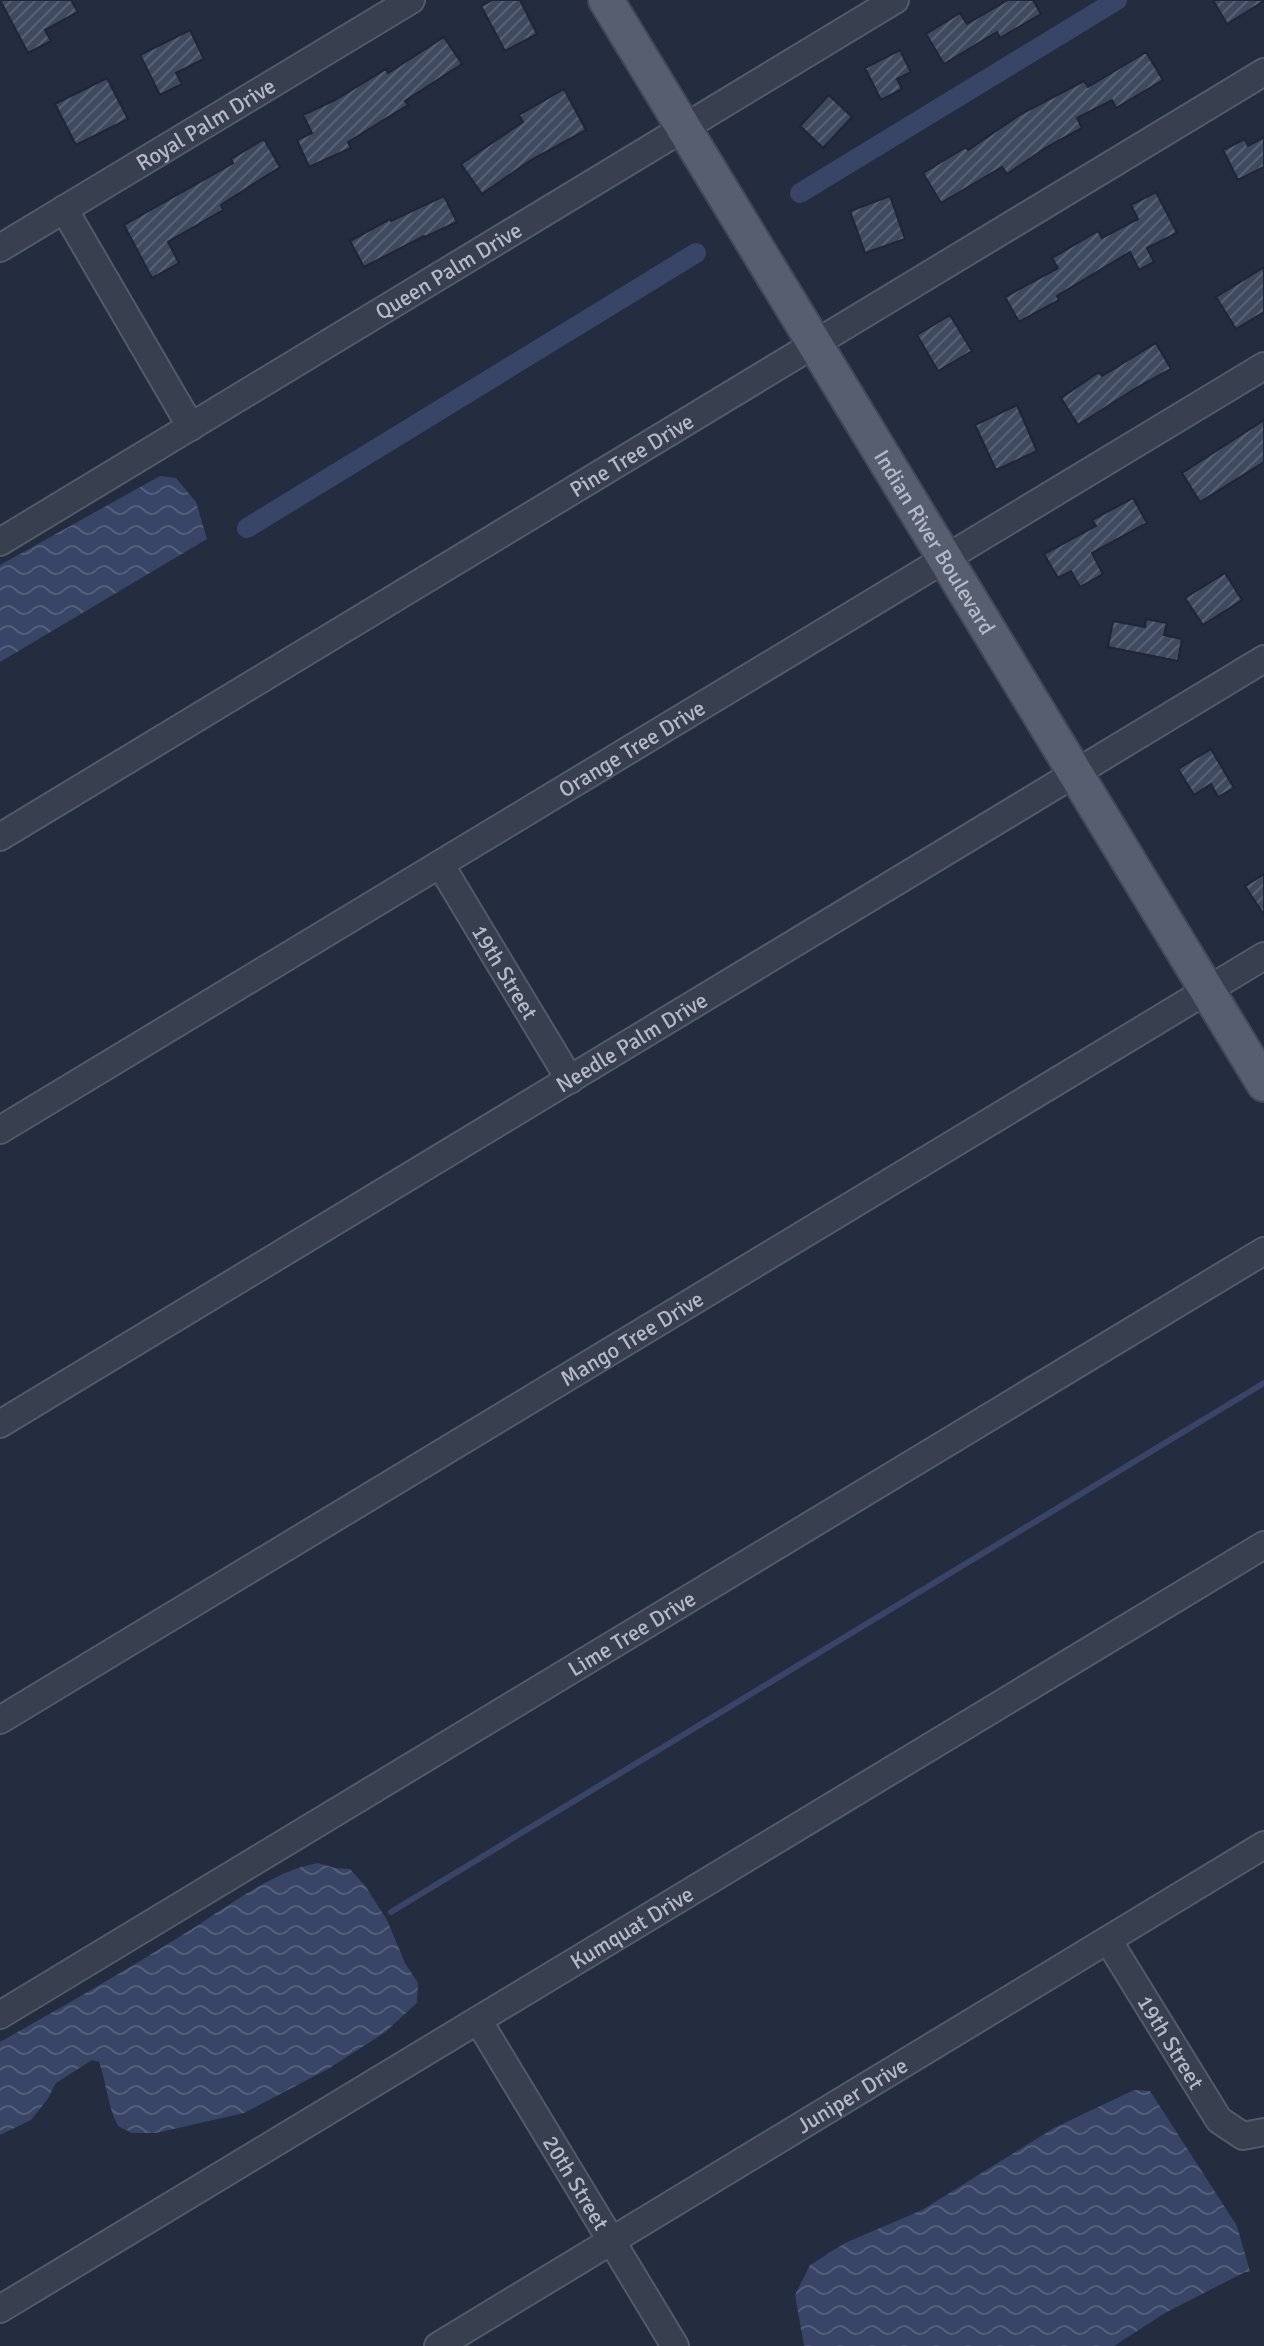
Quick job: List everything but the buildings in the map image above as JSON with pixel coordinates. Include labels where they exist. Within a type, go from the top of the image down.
[{"type":"main road","name":"Indian River Boulevard","points":[[606,0],[1264,1084]]},
{"type":"street","name":"Royal Palm Drive","points":[[0,248],[411,0]]},
{"type":"street","name":"Queen Palm Drive","points":[[0,542],[895,0]]},
{"type":"street","name":"Pine Tree Drive","points":[[0,837],[1264,72]]},
{"type":"street","points":[[64,209],[191,427]]},
{"type":"street","name":"Orange Tree Drive","points":[[0,1130],[1264,366]]},
{"type":"street","name":"Needle Palm Drive","points":[[0,1424],[1264,659]]},
{"type":"street","name":"19th Street","points":[[440,864],[570,1080]]},
{"type":"street","name":"Mango Tree Drive","points":[[0,1720],[1264,956]]},
{"type":"street","name":"Lime Tree Drive","points":[[0,2015],[1264,1251]]},
{"type":"street","name":"Kumquat Drive","points":[[0,2309],[1264,1545]]},
{"type":"street","name":"Juniper Drive","points":[[438,2346],[1264,1845]]},
{"type":"street","name":"19th Street","points":[[1108,1940],[1219,2120],[1254,2134]]},
{"type":"street","name":"20th Street","points":[[478,2020],[675,2346]]},
{"type":"water","points":[[160,476],[176,478],[196,502],[207,539],[0,662],[0,565]]},
{"type":"water","points":[[318,1863],[350,1869],[366,1887],[387,1920],[405,1963],[418,1983],[417,2003],[384,2033],[328,2069],[244,2113],[156,2133],[132,2133],[118,2126],[99,2062],[92,2060],[56,2083],[31,2120],[0,2135],[0,2042],[135,1964],[264,1883],[300,1867]]},
{"type":"water","points":[[1134,2090],[1150,2091],[1237,2226],[1250,2272],[1165,2313],[1114,2346],[804,2346],[795,2295],[810,2265],[845,2243],[922,2210],[1054,2128]]},
{"type":"waterway","points":[[800,193],[1117,0]]},
{"type":"waterway","points":[[247,528],[696,253]]},
{"type":"waterway","points":[[391,1912],[1264,1383]]}]
